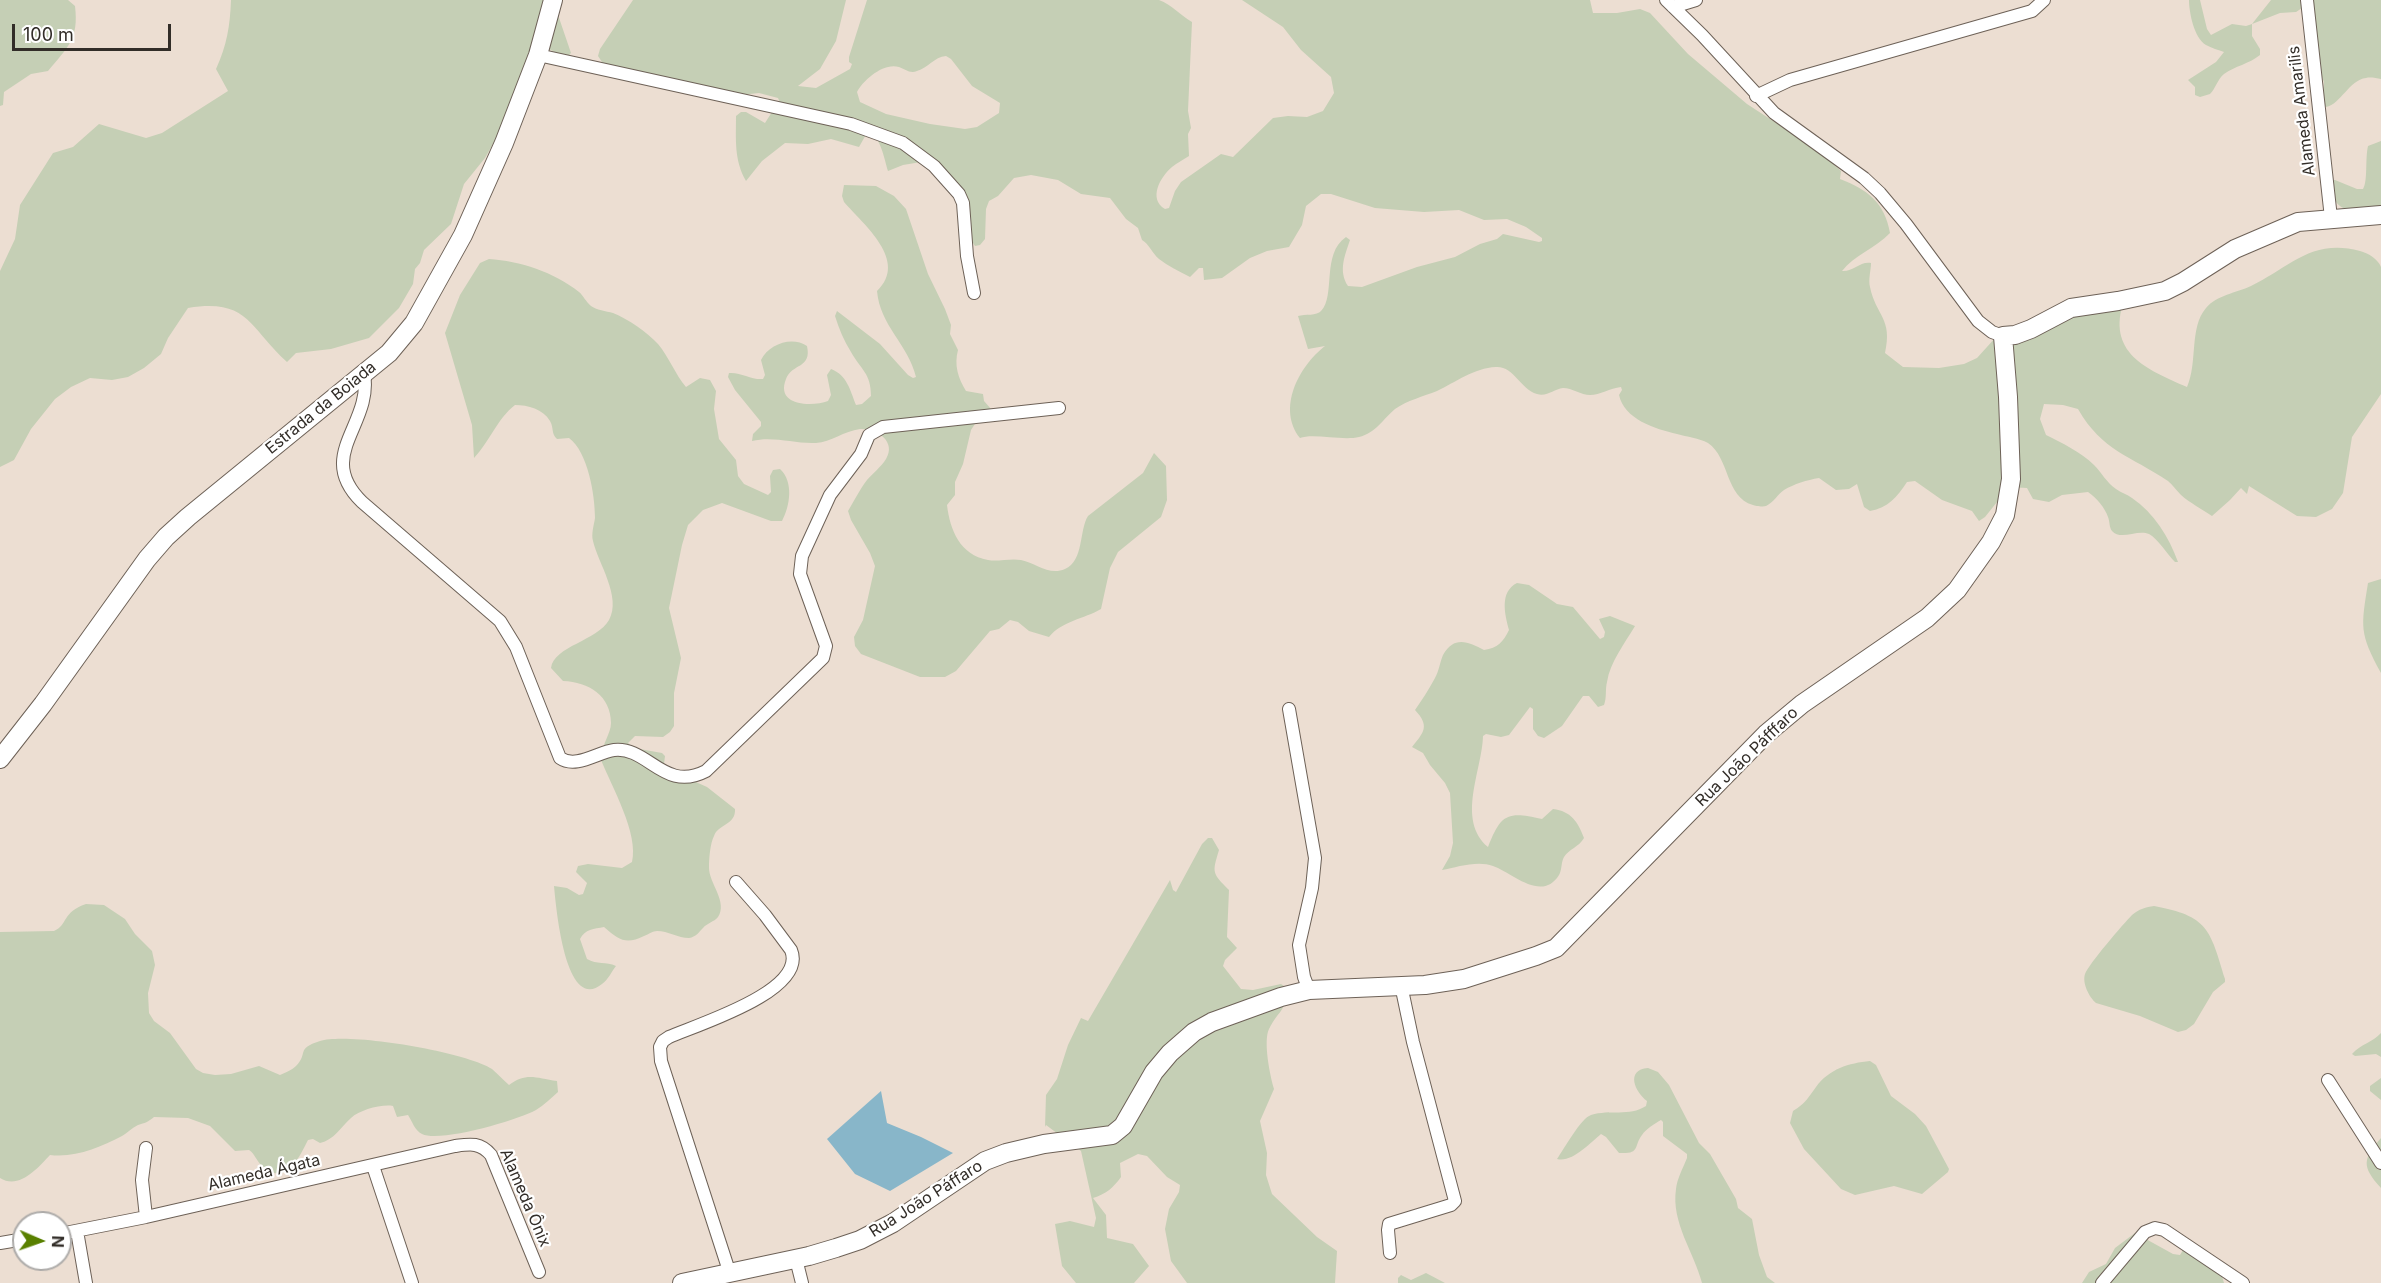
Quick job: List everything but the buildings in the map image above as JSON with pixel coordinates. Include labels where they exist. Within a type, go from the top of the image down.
[{"type":"street","name":"Estrada da Boiada","points":[[0,759],[43,704],[147,559],[166,537],[281,439],[389,353],[414,323],[463,235],[504,143],[538,55],[553,0]]},
{"type":"street","points":[[1670,3],[1696,0]]},
{"type":"street","points":[[1756,96],[1790,80],[2032,11],[2044,0]]},
{"type":"street","name":"Alameda Amarilis","points":[[2307,0],[2331,218]]},
{"type":"street","points":[[1670,3],[1774,113],[1864,178],[1880,193],[1978,321],[1992,332],[2002,336],[2015,335],[2031,329],[2071,308],[2165,291],[2235,249],[2262,235],[2298,222],[2381,215]]},
{"type":"street","points":[[538,55],[851,124],[903,143],[934,166],[963,203],[967,256],[974,294]]},
{"type":"street","name":"Rua João Páfffaro","points":[[1302,992],[1425,985],[1464,979],[1556,948],[1766,734],[1802,704],[1927,618],[1958,590],[1972,573],[1999,528],[2010,494],[2010,423],[2002,336]]},
{"type":"street","points":[[364,374],[365,397],[343,458],[345,482],[362,502],[500,621],[516,647],[560,758],[573,762],[611,751],[626,750],[665,772],[689,777],[706,771],[823,658],[826,646],[800,574],[800,561],[830,495],[861,454],[869,435],[883,427],[1059,408]]},
{"type":"street","points":[[1289,709],[1315,858],[1312,888],[1299,945],[1304,977],[1302,992]]},
{"type":"street","points":[[730,1274],[660,1061],[660,1053],[663,1041],[669,1037],[763,996],[782,982],[791,970],[794,956],[791,950],[765,915],[735,882]]},
{"type":"street","points":[[1390,1253],[1389,1224],[1451,1204],[1455,1198],[1413,1042],[1401,985]]},
{"type":"street","name":"Rua João Páffaro","points":[[682,1283],[796,1259],[836,1248],[876,1232],[934,1197],[985,1161],[1006,1153],[1044,1144],[1112,1135],[1124,1126],[1154,1072],[1170,1053],[1194,1032],[1212,1022],[1302,992]]},
{"type":"street","points":[[2328,1080],[2381,1162]]},
{"type":"street","name":"Alameda Ágata","points":[[72,1232],[455,1146],[475,1144]]},
{"type":"street","name":"Alameda Ônix","points":[[475,1144],[481,1145],[491,1155],[539,1272]]},
{"type":"street","points":[[146,1148],[142,1180],[146,1217]]},
{"type":"street","points":[[373,1166],[412,1283]]},
{"type":"street","points":[[2102,1283],[2145,1232],[2155,1228],[2164,1230],[2242,1283]]},
{"type":"street","points":[[76,1232],[86,1283]]},
{"type":"street","points":[[796,1259],[802,1283]]},
{"type":"green space","points":[[0,0],[68,0],[75,6],[76,17],[70,42],[48,71],[31,74],[4,92],[3,105],[0,106]]},
{"type":"green space","points":[[231,0],[544,0],[541,15],[556,9],[571,53],[568,56],[562,56],[540,44],[498,135],[485,158],[464,184],[451,224],[424,250],[420,263],[415,269],[413,284],[399,308],[369,338],[331,349],[296,353],[287,362],[246,318],[236,312],[224,307],[188,308],[168,338],[161,354],[128,377],[112,380],[90,378],[71,387],[55,399],[31,429],[14,460],[0,467],[0,271],[15,239],[20,205],[53,153],[73,147],[99,124],[146,138],[162,133],[228,91],[216,69],[227,35]]},
{"type":"green space","points":[[633,0],[846,0],[836,41],[820,69],[798,86],[816,88],[850,69],[852,64],[849,62],[849,57],[867,0],[1159,0],[1192,22],[1188,111],[1191,128],[1188,134],[1189,156],[1172,167],[1160,182],[1157,200],[1165,209],[1169,208],[1181,182],[1221,154],[1233,157],[1273,118],[1307,117],[1323,111],[1334,93],[1331,77],[1301,50],[1283,27],[1242,0],[1590,0],[1593,13],[1617,13],[1640,9],[1650,13],[1688,54],[1747,104],[1816,149],[1841,171],[1840,179],[1858,187],[1879,205],[1888,222],[1890,233],[1842,271],[1871,263],[1870,287],[1887,332],[1885,353],[1903,367],[1939,368],[1964,364],[1977,358],[1996,337],[2124,300],[2120,318],[2120,333],[2125,346],[2144,366],[2187,387],[2197,325],[2210,304],[2221,297],[2265,279],[2301,257],[2328,248],[2343,248],[2366,253],[2381,267],[2381,394],[2352,437],[2343,493],[2332,509],[2316,517],[2297,516],[2249,486],[2247,494],[2241,488],[2212,516],[2181,495],[2168,481],[2107,444],[2087,423],[2078,409],[2044,404],[2040,419],[2046,435],[2083,456],[2113,487],[2140,504],[2154,518],[2178,562],[2175,562],[2149,534],[2120,535],[2112,531],[2105,510],[2088,492],[2062,495],[2049,502],[2033,499],[2027,488],[2009,487],[1985,517],[1979,521],[1972,511],[1942,500],[1915,481],[1907,482],[1896,497],[1887,504],[1870,511],[1864,507],[1857,484],[1849,489],[1836,490],[1819,478],[1788,488],[1766,506],[1754,505],[1744,501],[1737,494],[1720,458],[1708,443],[1659,429],[1634,417],[1622,403],[1619,395],[1621,387],[1594,395],[1563,388],[1541,395],[1526,388],[1508,370],[1496,367],[1465,376],[1437,391],[1404,404],[1365,435],[1352,438],[1312,436],[1300,438],[1293,427],[1290,414],[1294,389],[1306,365],[1325,346],[1308,349],[1298,316],[1321,311],[1328,296],[1334,254],[1338,244],[1346,237],[1350,240],[1343,263],[1343,275],[1348,286],[1362,287],[1417,267],[1455,257],[1480,244],[1497,239],[1503,234],[1539,242],[1542,238],[1526,227],[1507,219],[1484,220],[1459,210],[1424,212],[1375,208],[1331,194],[1321,194],[1306,206],[1302,225],[1289,247],[1267,251],[1250,258],[1222,278],[1204,280],[1203,268],[1199,268],[1190,277],[1159,259],[1142,240],[1138,228],[1126,219],[1110,198],[1081,194],[1058,180],[1031,175],[1014,178],[998,196],[989,201],[986,209],[985,239],[980,245],[975,246],[969,237],[957,192],[921,162],[903,165],[888,171],[879,143],[868,131],[859,147],[831,139],[808,144],[785,143],[762,161],[746,181],[739,165],[736,116],[741,112],[746,112],[765,123],[772,112],[782,107],[778,98],[759,93],[731,96],[606,68],[598,56],[600,49]],"holes":[[[946,56],[951,59],[972,86],[1000,103],[999,113],[977,127],[965,129],[930,124],[886,114],[860,102],[857,92],[860,87],[869,77],[887,67],[899,67],[914,72],[942,57]]]},
{"type":"green space","points":[[2189,0],[2200,0],[2207,29],[2211,35],[2232,24],[2246,26],[2252,24],[2252,36],[2260,49],[2260,55],[2224,74],[2210,94],[2200,97],[2195,95],[2195,87],[2188,80],[2216,62],[2224,52],[2206,45],[2198,37],[2191,18]]},
{"type":"green space","points":[[2271,0],[2381,0],[2381,79],[2360,80],[2326,107],[2323,103],[2324,82],[2314,56],[2305,6],[2296,12],[2280,13],[2252,24]]},
{"type":"green space","points":[[2381,141],[2381,208],[2353,210],[2340,206],[2332,192],[2331,180],[2363,189],[2368,146]]},
{"type":"green space","points":[[844,185],[876,186],[894,196],[906,209],[928,274],[951,325],[950,334],[958,350],[957,371],[961,381],[966,391],[983,394],[984,401],[991,409],[984,410],[971,430],[963,464],[955,482],[955,495],[947,505],[954,532],[970,553],[988,560],[1027,562],[1053,571],[1065,569],[1075,559],[1088,516],[1143,473],[1154,453],[1166,466],[1167,500],[1161,517],[1118,552],[1110,568],[1101,609],[1060,627],[1049,637],[1029,631],[1018,622],[1010,620],[999,629],[990,631],[956,671],[945,677],[920,677],[861,654],[855,646],[854,637],[863,620],[875,566],[848,511],[869,477],[886,459],[889,453],[887,441],[878,433],[860,429],[816,443],[768,439],[752,441],[753,434],[761,426],[761,422],[735,390],[728,377],[729,373],[733,373],[763,379],[765,375],[761,360],[769,350],[781,343],[801,343],[807,346],[807,359],[786,379],[784,388],[790,399],[805,404],[828,401],[831,395],[827,375],[831,369],[844,379],[856,405],[862,404],[871,396],[871,388],[865,372],[842,335],[835,316],[837,311],[880,344],[908,375],[916,377],[879,303],[877,291],[886,280],[888,268],[886,256],[872,232],[844,202],[842,196]]},
{"type":"green space","points":[[489,259],[513,262],[548,273],[579,292],[593,307],[631,322],[658,344],[686,387],[700,378],[710,380],[716,391],[714,409],[719,439],[736,460],[738,476],[744,484],[768,495],[771,492],[770,476],[773,470],[780,469],[789,487],[789,501],[782,521],[771,521],[722,503],[703,510],[688,525],[669,608],[681,658],[674,693],[674,726],[663,737],[635,736],[628,743],[634,748],[662,753],[665,756],[664,764],[669,770],[707,787],[735,809],[733,818],[716,832],[710,852],[710,874],[721,905],[718,917],[689,938],[657,931],[627,941],[604,927],[587,931],[580,939],[587,959],[616,966],[602,984],[589,989],[579,984],[565,954],[554,886],[567,888],[579,895],[583,894],[587,883],[576,872],[578,866],[588,864],[622,868],[632,862],[632,838],[601,760],[611,727],[607,705],[597,692],[581,684],[563,681],[551,668],[554,660],[560,654],[603,627],[609,620],[613,601],[608,580],[592,538],[595,509],[592,486],[586,463],[576,445],[569,438],[557,439],[550,421],[539,411],[515,405],[503,417],[474,458],[472,425],[445,333],[460,295],[480,263]]},
{"type":"green space","points":[[2381,579],[2381,673],[2365,639],[2363,620],[2368,583]]},
{"type":"green space","points":[[1517,583],[1529,585],[1557,604],[1573,607],[1600,639],[1604,637],[1605,632],[1599,619],[1610,616],[1635,626],[1611,667],[1604,705],[1598,707],[1589,696],[1583,696],[1562,726],[1544,738],[1538,736],[1533,729],[1533,709],[1530,707],[1509,735],[1501,737],[1486,734],[1483,736],[1472,809],[1479,836],[1488,847],[1497,828],[1507,818],[1521,815],[1542,819],[1553,809],[1569,815],[1582,832],[1584,838],[1564,857],[1559,875],[1552,883],[1544,886],[1526,883],[1487,864],[1442,870],[1450,856],[1453,843],[1450,793],[1423,753],[1412,747],[1424,729],[1423,720],[1415,710],[1435,678],[1443,655],[1452,645],[1462,642],[1484,650],[1500,644],[1509,630],[1505,611],[1506,598],[1511,587]]},
{"type":"green space","points":[[1208,838],[1212,838],[1219,850],[1215,872],[1229,890],[1227,937],[1237,948],[1225,960],[1223,966],[1241,989],[1253,990],[1281,984],[1287,988],[1283,1007],[1267,1034],[1268,1059],[1274,1089],[1260,1121],[1267,1153],[1266,1175],[1272,1194],[1317,1237],[1337,1251],[1335,1283],[1187,1283],[1171,1261],[1165,1229],[1169,1209],[1179,1192],[1180,1185],[1167,1177],[1147,1156],[1138,1154],[1120,1163],[1121,1177],[1118,1181],[1093,1198],[1106,1215],[1107,1238],[1133,1244],[1149,1266],[1134,1283],[1076,1283],[1062,1266],[1055,1224],[1070,1221],[1094,1227],[1096,1218],[1081,1151],[1046,1125],[1045,1127],[1046,1095],[1057,1079],[1068,1045],[1081,1018],[1088,1021],[1170,880],[1176,892],[1202,844]]},
{"type":"green space","points":[[86,904],[104,905],[125,919],[135,934],[152,951],[155,965],[148,993],[149,1013],[154,1021],[170,1033],[196,1069],[203,1073],[231,1074],[259,1066],[280,1075],[296,1066],[305,1049],[312,1044],[335,1039],[355,1039],[407,1045],[458,1056],[492,1069],[509,1085],[526,1077],[557,1081],[558,1092],[539,1108],[527,1114],[479,1129],[445,1135],[431,1136],[420,1133],[408,1115],[397,1117],[393,1106],[371,1108],[355,1115],[325,1141],[320,1143],[313,1139],[308,1140],[296,1162],[284,1172],[277,1173],[261,1165],[249,1150],[235,1151],[210,1126],[188,1118],[154,1117],[96,1148],[69,1155],[50,1155],[28,1176],[7,1181],[0,1178],[0,932],[54,931],[62,925],[69,914]]},
{"type":"green space","points":[[2154,906],[2186,915],[2196,920],[2204,928],[2215,948],[2225,979],[2225,982],[2213,992],[2194,1024],[2178,1032],[2140,1016],[2096,1003],[2089,994],[2084,981],[2092,962],[2128,919],[2140,910]]},
{"type":"green space","points":[[2381,1033],[2381,1057],[2376,1054],[2355,1056],[2352,1054],[2374,1039]]},
{"type":"green space","points":[[1870,1061],[1876,1065],[1891,1096],[1915,1114],[1926,1126],[1949,1169],[1922,1194],[1894,1186],[1855,1195],[1841,1189],[1804,1149],[1790,1123],[1793,1111],[1804,1103],[1821,1081],[1833,1071],[1847,1065]]},
{"type":"green space","points":[[1648,1068],[1658,1072],[1669,1085],[1699,1143],[1710,1154],[1736,1199],[1738,1208],[1752,1219],[1759,1255],[1767,1277],[1775,1283],[1702,1283],[1680,1226],[1675,1202],[1679,1177],[1687,1154],[1663,1136],[1661,1120],[1644,1133],[1634,1151],[1619,1153],[1601,1134],[1575,1155],[1557,1159],[1587,1117],[1598,1113],[1633,1111],[1646,1106],[1647,1101],[1636,1087],[1634,1077],[1636,1073]]},
{"type":"green space","points":[[2381,1078],[2381,1100],[2370,1091],[2370,1086]]},
{"type":"green space","points":[[2381,1138],[2381,1188],[2370,1174],[2367,1163],[2368,1157]]},
{"type":"green space","points":[[2135,1233],[2173,1254],[2180,1255],[2183,1250],[2221,1273],[2224,1283],[2082,1283],[2089,1272],[2106,1264],[2115,1248]]},
{"type":"green space","points":[[1426,1273],[1445,1283],[1398,1283],[1401,1275],[1411,1280]]},
{"type":"water","points":[[881,1091],[887,1123],[953,1153],[890,1191],[855,1174],[827,1139]]}]
